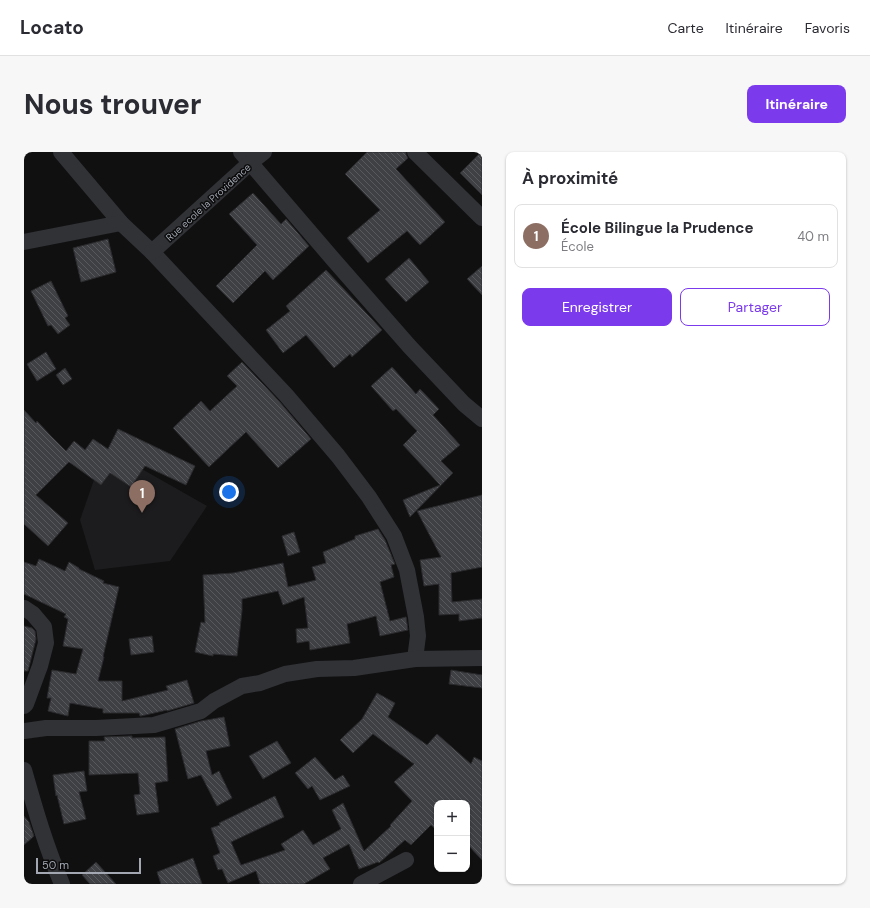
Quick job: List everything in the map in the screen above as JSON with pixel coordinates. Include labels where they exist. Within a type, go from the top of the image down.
[{"type":"street","points":[[61,152],[122,222],[286,395],[338,456],[369,497],[394,536],[407,570],[418,636],[415,659]]},
{"type":"street","name":"Rue ecole la Providence","points":[[152,252],[245,157],[264,152]]},
{"type":"street","points":[[415,152],[482,218]]},
{"type":"street","points":[[245,157],[405,341],[464,404],[482,419]]},
{"type":"street","points":[[24,242],[122,222]]},
{"type":"street","points":[[24,608],[33,614],[44,627],[46,643],[40,666],[24,706]]},
{"type":"street","points":[[24,731],[46,728],[96,728],[154,725],[202,711],[214,701],[242,686],[260,683],[285,674],[318,669],[354,668],[415,659],[482,658]]},
{"type":"street","points":[[24,770],[50,854],[62,884]]},
{"type":"street","points":[[361,884],[406,860]]},
{"type":"shaded area","points":[[103,454],[119,456],[207,506],[170,561],[95,570],[80,520]]},
{"type":"building","points":[[367,152],[406,152],[408,158],[396,169],[445,222],[420,245],[407,231],[368,263],[347,238],[380,210],[345,174]]},
{"type":"building","points":[[482,152],[482,195],[460,173]]},
{"type":"building","points":[[253,193],[281,224],[286,219],[309,246],[273,280],[265,271],[233,303],[216,286],[257,245],[229,214]]},
{"type":"building","points":[[108,239],[116,272],[81,282],[73,248]]},
{"type":"building","points":[[409,258],[429,282],[406,302],[385,279]]},
{"type":"building","points":[[482,266],[482,295],[467,279]]},
{"type":"building","points":[[326,270],[382,330],[352,357],[350,354],[334,368],[306,335],[283,353],[266,330],[290,311],[286,306]]},
{"type":"building","points":[[51,281],[68,316],[65,318],[70,325],[58,334],[51,325],[48,326],[31,291]]},
{"type":"building","points":[[46,352],[56,369],[37,381],[27,364]]},
{"type":"building","points":[[242,362],[279,401],[311,439],[278,468],[246,432],[209,467],[173,428],[201,401],[210,411],[237,386],[227,376]]},
{"type":"building","points":[[392,367],[416,394],[420,389],[439,409],[433,415],[460,445],[441,461],[453,473],[410,517],[403,500],[440,485],[403,445],[417,431],[396,409],[393,411],[371,386]]},
{"type":"building","points":[[65,368],[72,379],[63,385],[56,375]]},
{"type":"building","points":[[24,410],[36,423],[37,421],[66,451],[74,441],[85,450],[93,439],[108,449],[118,429],[195,466],[186,485],[145,466],[131,487],[110,473],[101,485],[69,462],[36,495],[68,523],[48,546],[24,524]]},
{"type":"building","points":[[482,495],[482,567],[451,573],[452,602],[482,599],[482,618],[459,621],[459,614],[439,615],[439,584],[424,586],[420,560],[441,557],[417,511]]},
{"type":"building","points":[[378,529],[385,540],[395,564],[391,565],[394,577],[380,582],[390,621],[406,617],[408,630],[380,636],[376,616],[347,624],[350,643],[310,650],[309,641],[297,643],[296,629],[308,628],[304,597],[283,605],[278,591],[242,599],[237,656],[213,654],[213,656],[195,652],[201,622],[205,623],[203,575],[233,573],[283,563],[288,587],[316,580],[312,567],[326,563],[323,552],[355,539],[355,536]]},
{"type":"building","points":[[294,532],[300,552],[288,556],[282,536]]},
{"type":"building","points":[[39,559],[65,571],[69,562],[79,569],[104,581],[103,583],[119,587],[98,681],[122,681],[122,701],[168,690],[166,686],[187,680],[194,703],[167,711],[141,716],[139,713],[103,713],[103,709],[70,703],[68,716],[48,711],[51,698],[47,698],[52,670],[76,674],[83,649],[63,646],[68,619],[64,617],[66,614],[24,594],[24,562],[36,566]]},
{"type":"building","points":[[24,626],[32,628],[35,631],[36,639],[28,671],[24,671]]},
{"type":"building","points":[[152,636],[154,652],[131,655],[129,639]]},
{"type":"building","points":[[451,670],[482,675],[482,688],[449,684]]},
{"type":"building","points":[[377,693],[395,703],[388,717],[427,745],[437,734],[471,764],[474,757],[482,761],[482,860],[470,847],[470,800],[434,800],[434,828],[431,825],[411,845],[405,840],[379,863],[378,862],[359,869],[349,844],[323,858],[330,869],[304,884],[260,884],[256,871],[228,883],[222,869],[218,870],[213,856],[220,853],[211,828],[220,825],[219,823],[275,796],[284,817],[231,842],[241,865],[285,850],[281,844],[303,830],[313,845],[341,829],[332,810],[343,803],[364,851],[391,826],[390,825],[412,801],[394,782],[414,764],[373,734],[353,753],[340,740],[362,719]]},
{"type":"building","points":[[224,717],[230,746],[206,751],[212,775],[219,771],[232,798],[217,806],[201,775],[188,779],[175,729],[201,721]]},
{"type":"building","points":[[132,736],[132,738],[165,737],[168,781],[155,783],[159,812],[137,815],[134,795],[140,794],[138,773],[89,775],[89,741],[105,741],[104,737]]},
{"type":"building","points":[[277,741],[291,763],[263,779],[249,756]]},
{"type":"building","points":[[315,757],[335,780],[343,775],[350,786],[320,800],[312,786],[308,789],[295,773]]},
{"type":"building","points":[[84,771],[87,791],[79,792],[86,819],[64,824],[57,795],[56,796],[53,775]]},
{"type":"building","points":[[24,816],[29,822],[34,836],[24,845]]},
{"type":"building","points":[[193,858],[202,884],[161,884],[157,872]]},
{"type":"building","points":[[96,862],[116,884],[90,884],[82,875]]},
{"type":"place","name":"École Bilingue la Prudence","points":[[142,513]]}]
